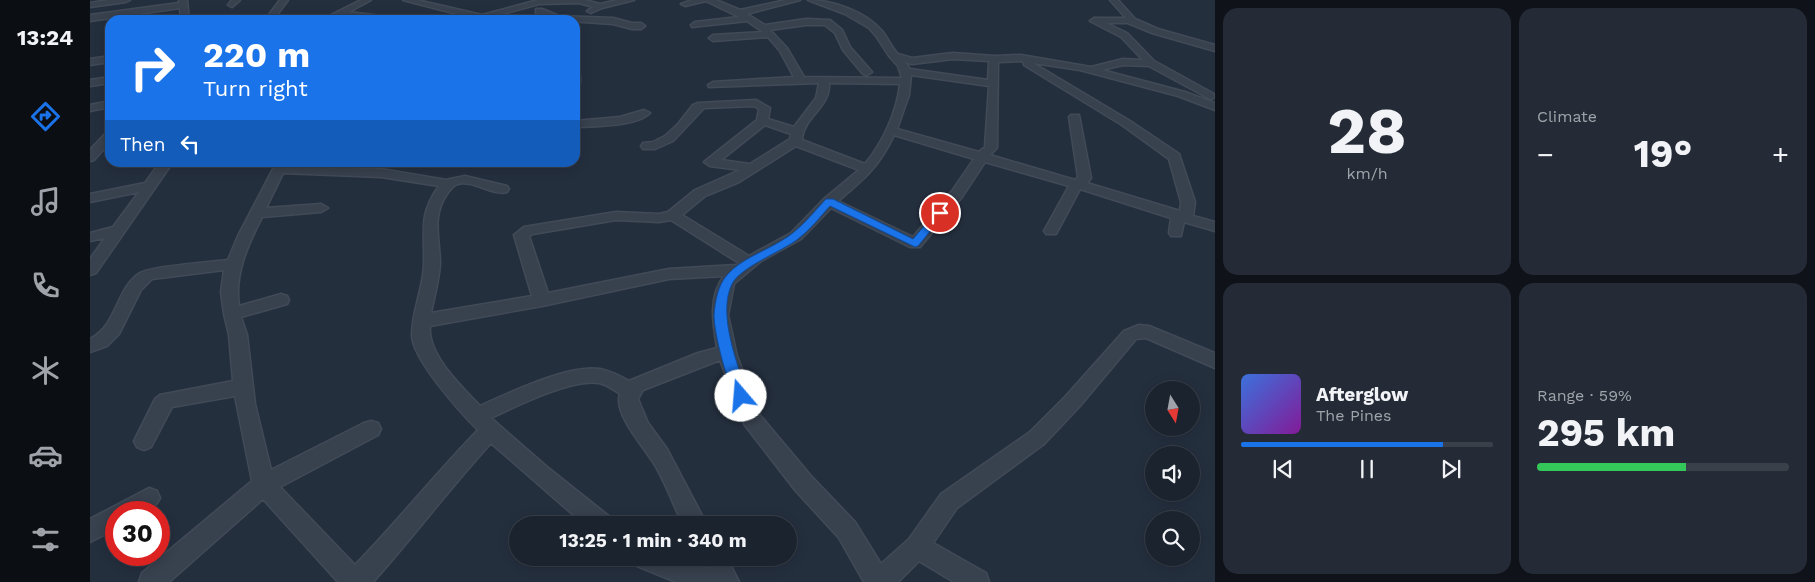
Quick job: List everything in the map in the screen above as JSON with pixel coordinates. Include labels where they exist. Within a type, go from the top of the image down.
[{"type":"street","points":[[90,5],[126,0]]},
{"type":"street","points":[[273,15],[284,0]]},
{"type":"street","points":[[339,14],[367,0]]},
{"type":"street","points":[[407,0],[434,5],[467,15]]},
{"type":"street","points":[[434,5],[447,0]]},
{"type":"street","points":[[524,0],[552,15]]},
{"type":"street","points":[[498,15],[581,0],[600,6]]},
{"type":"street","points":[[580,19],[600,6],[630,0]]},
{"type":"street","points":[[685,4],[703,0]]},
{"type":"street","points":[[709,0],[743,15],[768,31],[788,54],[800,80]]},
{"type":"street","points":[[695,25],[743,15],[796,0]]},
{"type":"street","points":[[422,320],[542,300],[668,274],[700,271],[718,276],[738,272],[796,236],[829,202],[868,169],[879,155],[892,131],[904,95],[905,76],[897,58],[890,52],[880,34],[870,25],[845,11],[812,0]]},
{"type":"street","points":[[1114,0],[1129,16],[1131,19],[1129,20]]},
{"type":"street","points":[[129,15],[183,2],[184,15]]},
{"type":"street","points":[[339,14],[349,15]]},
{"type":"street","points":[[90,18],[105,17]]},
{"type":"street","points":[[580,20],[613,21],[632,26],[641,26]]},
{"type":"street","points":[[1215,48],[1155,31],[1129,20],[1094,21],[1124,36],[1151,63],[1215,99]]},
{"type":"street","points":[[713,38],[768,31],[806,22],[827,22],[839,32],[846,48],[867,72]]},
{"type":"street","points":[[897,58],[912,61],[953,56],[994,59],[1019,58],[1090,70],[1181,94],[1215,106]]},
{"type":"street","points":[[1019,58],[1105,109],[1175,157],[1188,202],[1176,233]]},
{"type":"street","points":[[829,202],[915,244],[957,194],[982,156],[990,150],[992,144],[990,130],[994,59]]},
{"type":"street","points":[[90,62],[105,60]]},
{"type":"street","points":[[1090,70],[1123,62],[1151,63]]},
{"type":"street","points":[[713,86],[905,76],[994,84]]},
{"type":"street","points":[[90,83],[105,81]]},
{"type":"street","points":[[542,300],[521,235],[529,230],[616,216],[659,218],[673,215],[700,193],[734,179],[797,137],[808,114],[823,97],[826,90],[824,81]]},
{"type":"street","points":[[647,146],[654,146],[679,132],[692,117],[697,107],[702,105],[756,103],[765,108],[763,121]]},
{"type":"street","points":[[90,108],[105,105]]},
{"type":"street","points":[[580,124],[635,118],[644,113]]},
{"type":"street","points":[[1051,231],[1076,185],[1085,178],[1075,117]]},
{"type":"street","points":[[763,121],[782,126],[797,137],[804,146],[868,169]]},
{"type":"street","points":[[752,168],[710,162],[763,121]]},
{"type":"street","points":[[892,131],[982,156],[1215,227]]},
{"type":"street","points":[[90,158],[105,141]]},
{"type":"street","points":[[90,270],[163,167]]},
{"type":"street","points":[[281,167],[256,213],[234,264],[229,292],[232,314],[238,335],[242,387],[264,485],[356,582],[397,538],[466,456],[483,424],[550,386],[590,376],[608,379],[631,390]]},
{"type":"street","points":[[294,167],[381,174],[448,184]]},
{"type":"street","points":[[502,189],[464,180],[456,180],[448,184],[439,194],[430,213],[428,228],[432,265],[422,320],[421,338],[430,359],[483,424],[554,487],[591,516]]},
{"type":"street","points":[[90,198],[150,186]]},
{"type":"street","points":[[256,213],[321,208]]},
{"type":"street","points":[[673,215],[738,272]]},
{"type":"street","points":[[90,237],[120,230]]},
{"type":"street","points":[[90,346],[108,336],[116,326],[125,305],[143,278],[148,275],[234,264]]},
{"type":"street","points":[[738,272],[720,315],[727,352],[751,418],[803,483],[846,530],[879,582],[916,547],[949,502],[1038,438],[1130,335],[1139,331],[1149,332],[1215,361]]},
{"type":"street","points":[[232,314],[281,300]]},
{"type":"street","points":[[691,516],[660,455],[652,447],[635,417],[628,399],[631,390],[636,385],[688,364],[727,352]]},
{"type":"street","points":[[144,441],[162,404],[166,400],[242,387]]},
{"type":"street","points":[[151,582],[264,485],[371,429]]},
{"type":"street","points":[[144,501],[149,498]]},
{"type":"street","points":[[90,531],[105,523]]},
{"type":"street","points":[[916,547],[977,582]]},
{"type":"street","points":[[662,566],[713,582]]},
{"type":"street","points":[[718,566],[727,582]]},
{"type":"route","points":[[741,396],[727,352],[720,315],[726,284],[732,277],[756,258],[785,244],[796,236],[829,202],[915,244],[940,213]]}]
